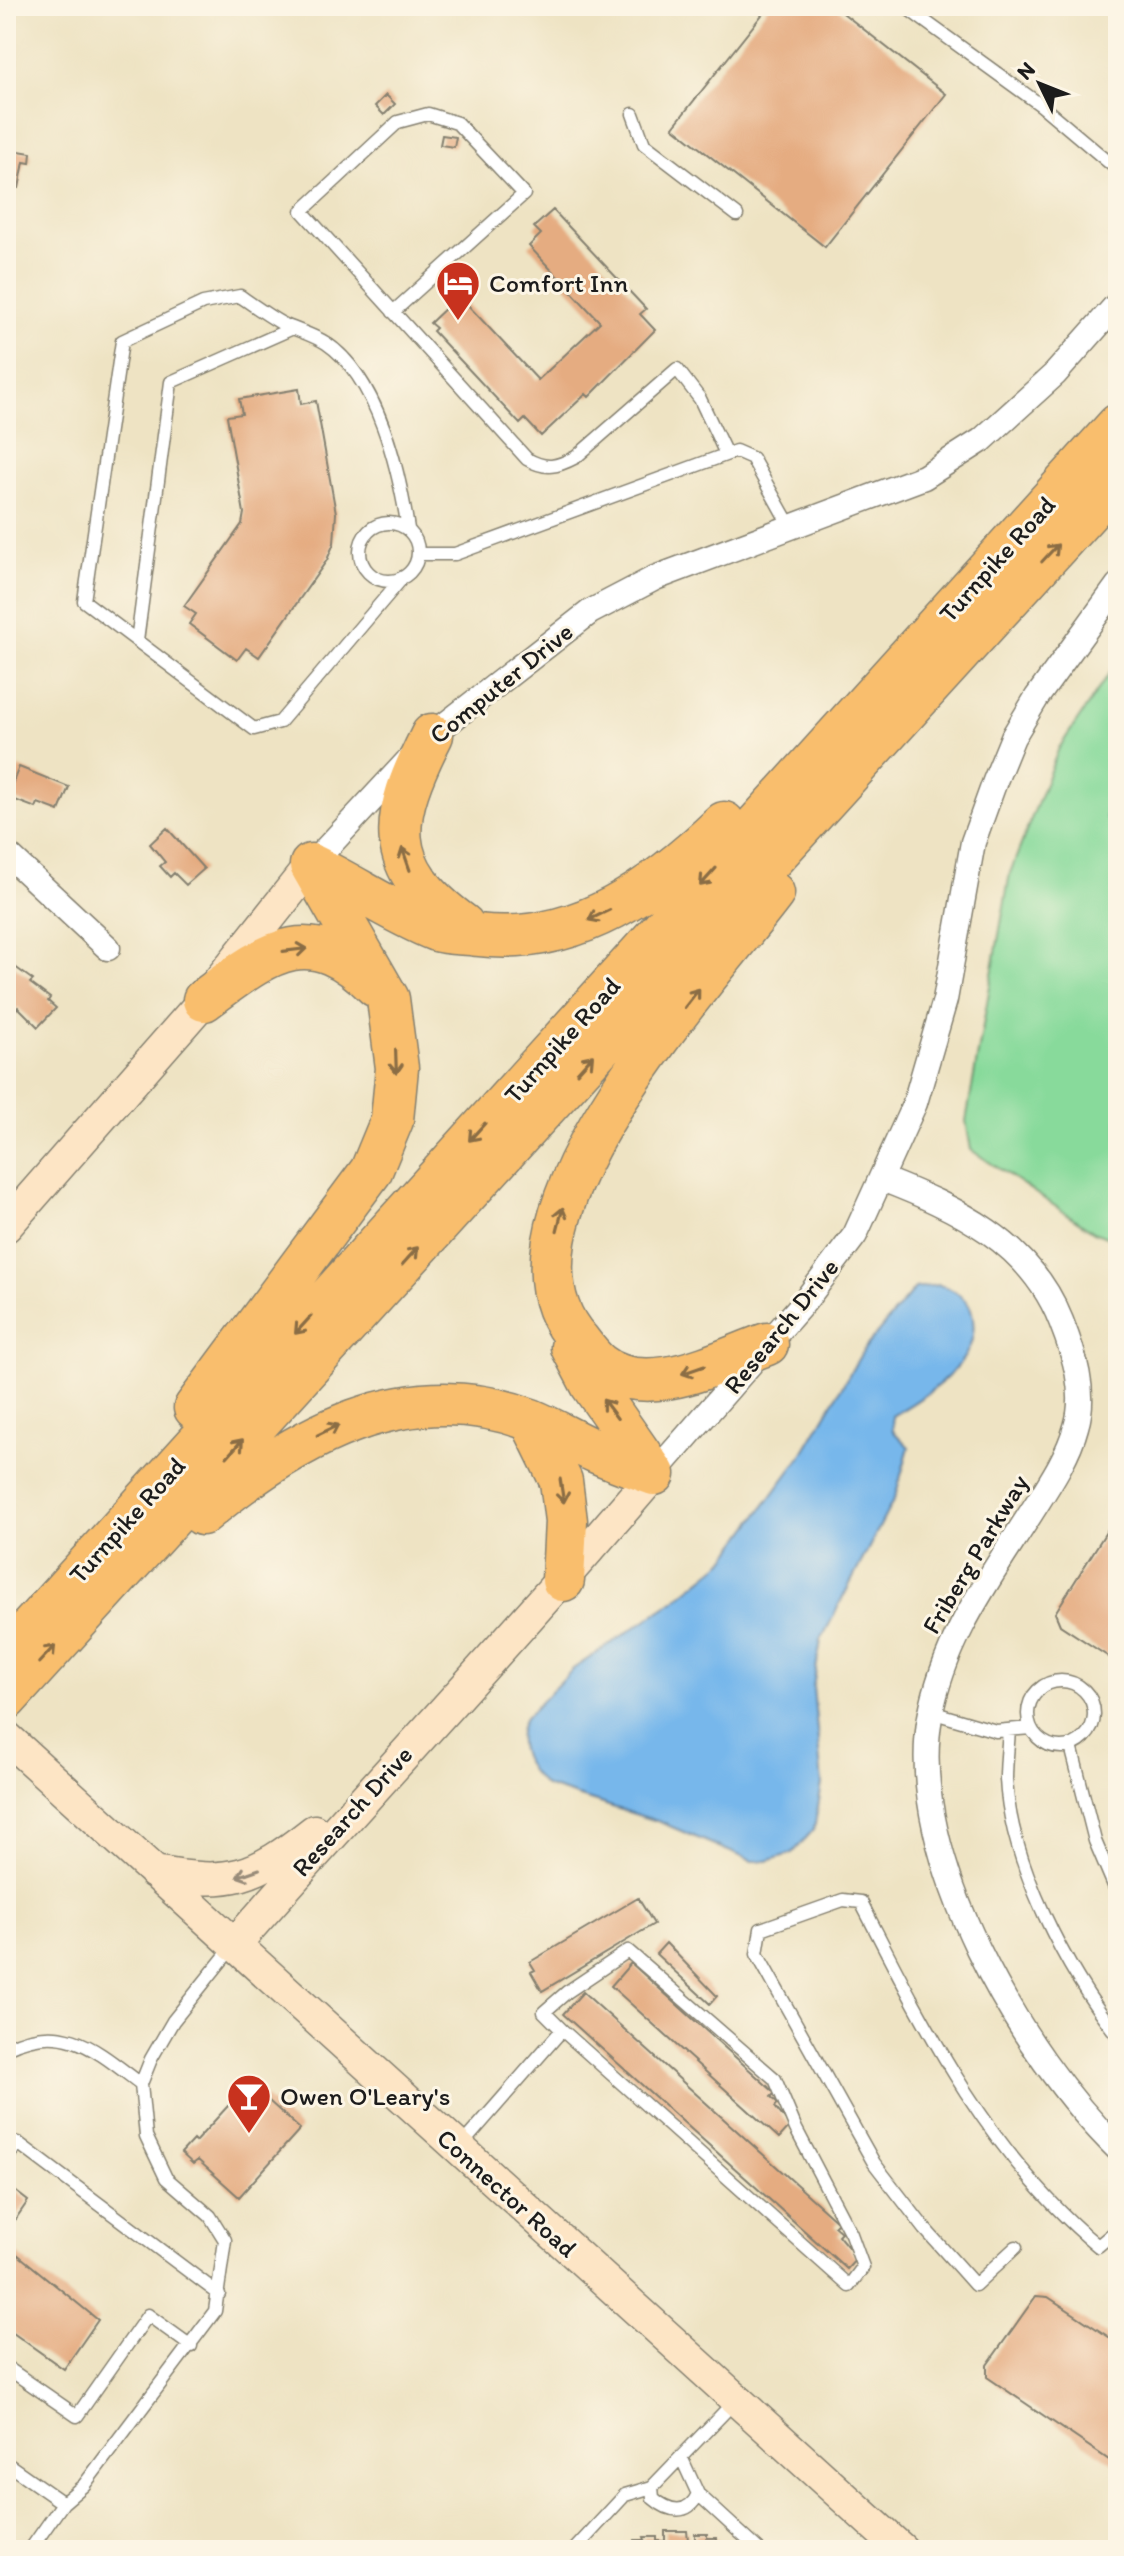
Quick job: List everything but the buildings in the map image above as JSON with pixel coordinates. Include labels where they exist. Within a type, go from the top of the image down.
[{"type":"highway","points":[[311,865],[438,931],[511,939],[548,934],[587,921],[630,899],[684,861],[1118,417]]},
{"type":"highway","name":"Turnpike Road","points":[[6,1655],[1118,425]]},
{"type":"highway","name":"Turnpike Road","points":[[6,1699],[1118,479]]},
{"type":"highway","points":[[654,1474],[592,1385],[563,1325],[554,1297],[557,1222],[595,1130],[630,1077],[824,826],[997,611]]},
{"type":"highway","points":[[432,735],[409,782],[401,811],[401,848],[414,880],[426,895],[477,935]]},
{"type":"highway","points":[[105,1543],[126,1493],[314,1251],[371,1171],[392,1120],[397,1068],[388,999],[311,865]]},
{"type":"highway","points":[[204,1000],[259,959],[303,947],[348,962],[388,999]]},
{"type":"highway","points":[[563,1325],[601,1365],[636,1379],[672,1378],[767,1344]]},
{"type":"highway","points":[[88,1609],[138,1579],[202,1514],[239,1484],[294,1447],[339,1424],[380,1411],[423,1406],[485,1408],[531,1420],[597,1453],[654,1474]]},
{"type":"highway","points":[[531,1420],[561,1481],[566,1521],[563,1580]]},
{"type":"street","name":"Computer Drive","points":[[6,1226],[204,1000],[311,865],[432,735],[590,612],[655,578],[924,477],[982,440],[1055,374],[1118,303]]},
{"type":"street","name":"Research Drive","points":[[234,1945],[379,1780],[563,1580],[767,1344],[855,1235],[915,1103],[945,1000],[973,842],[995,781],[1013,737],[1037,697],[1118,585]]},
{"type":"street","points":[[6,853],[108,948]]},
{"type":"street","name":"Friberg Parkway","points":[[882,1179],[934,1199],[980,1224],[1010,1246],[1039,1278],[1074,1353],[1079,1385],[1077,1426],[1055,1475],[959,1627],[940,1674],[931,1712],[929,1770],[934,1828],[970,1932],[995,1981],[1060,2084],[1090,2122],[1118,2149]]},
{"type":"street","name":"Connector Road","points":[[6,1737],[902,2550]]},
{"type":"street","points":[[154,1872],[186,1878],[231,1878],[271,1865],[379,1780]]},
{"type":"lane","points":[[904,6],[1042,106],[1118,170]]},
{"type":"lane","points":[[393,312],[524,194],[457,123],[428,114],[398,122],[302,211],[393,312],[527,459],[541,467],[557,467],[576,457],[677,369],[700,399],[726,454]]},
{"type":"lane","points":[[633,114],[644,144],[737,215]]},
{"type":"lane","points":[[240,296],[293,328],[326,343],[366,387],[404,501],[408,529],[416,540],[418,554],[414,568],[280,722],[254,729],[84,601],[122,341],[203,303],[240,296]]},
{"type":"lane","points":[[137,641],[171,382],[293,328]]},
{"type":"lane","points":[[418,554],[455,554],[736,451],[752,458],[790,526]]},
{"type":"lane","points":[[403,577],[390,581],[376,579],[365,570],[360,556],[361,542],[368,531],[381,524],[395,523],[408,529]]},
{"type":"lane","points":[[1060,1681],[1075,1684],[1088,1694],[1095,1708],[1093,1724],[1085,1738],[1071,1746],[1055,1747],[1041,1741],[1031,1728],[1028,1712],[1033,1697],[1044,1685],[1060,1681]]},
{"type":"lane","points":[[931,1712],[996,1731],[1031,1728]]},
{"type":"lane","points":[[1009,1730],[1006,1780],[1018,1840],[1045,1916],[1070,1967],[1118,2036]]},
{"type":"lane","points":[[1071,1746],[1095,1841],[1118,1895]]},
{"type":"lane","points":[[1016,2247],[975,2285],[925,2229],[874,2163],[757,1954],[761,1929],[843,1900],[861,1902],[929,2035],[982,2120],[1063,2217],[1098,2246],[1118,2229]]},
{"type":"lane","points":[[30,2550],[63,2503],[84,2485],[215,2311],[225,2240],[210,2216],[166,2178],[146,2136],[141,2084],[151,2059],[173,2021],[234,1945]]},
{"type":"lane","points":[[628,1951],[775,2079],[796,2129],[851,2234],[863,2267],[849,2286],[562,2030],[544,2012],[567,1992],[628,1951]]},
{"type":"lane","points":[[458,2149],[562,2030]]},
{"type":"lane","points":[[6,2048],[32,2035],[79,2041],[141,2084]]},
{"type":"lane","points":[[6,2159],[18,2143],[219,2294]]},
{"type":"lane","points":[[6,2367],[77,2416],[148,2315],[191,2346]]},
{"type":"lane","points":[[698,2494],[693,2505],[683,2510],[665,2508],[653,2498],[652,2487],[660,2475],[682,2459],[736,2400]]},
{"type":"lane","points":[[682,2459],[694,2478],[698,2494],[759,2550]]},
{"type":"lane","points":[[6,2463],[63,2503]]},
{"type":"lane","points":[[574,2550],[625,2495],[652,2487]]},
{"type":"green space","points":[[1118,660],[1118,1242],[1094,1232],[971,1150],[966,1121],[1010,873],[1059,748]]},
{"type":"water","points":[[1118,778],[1118,829],[1106,819],[1106,789]]},
{"type":"water","points":[[938,1285],[958,1293],[966,1301],[974,1328],[970,1345],[951,1374],[892,1416],[893,1431],[909,1447],[895,1497],[821,1640],[813,1687],[822,1784],[814,1829],[793,1853],[767,1861],[752,1861],[660,1822],[545,1786],[527,1764],[520,1746],[525,1718],[573,1669],[674,1601],[724,1561],[803,1453],[864,1349],[915,1288]]},
{"type":"place","name":"Comfort Inn","points":[[458,322]]},
{"type":"place","name":"Owen O'Leary's","points":[[249,2135]]}]
